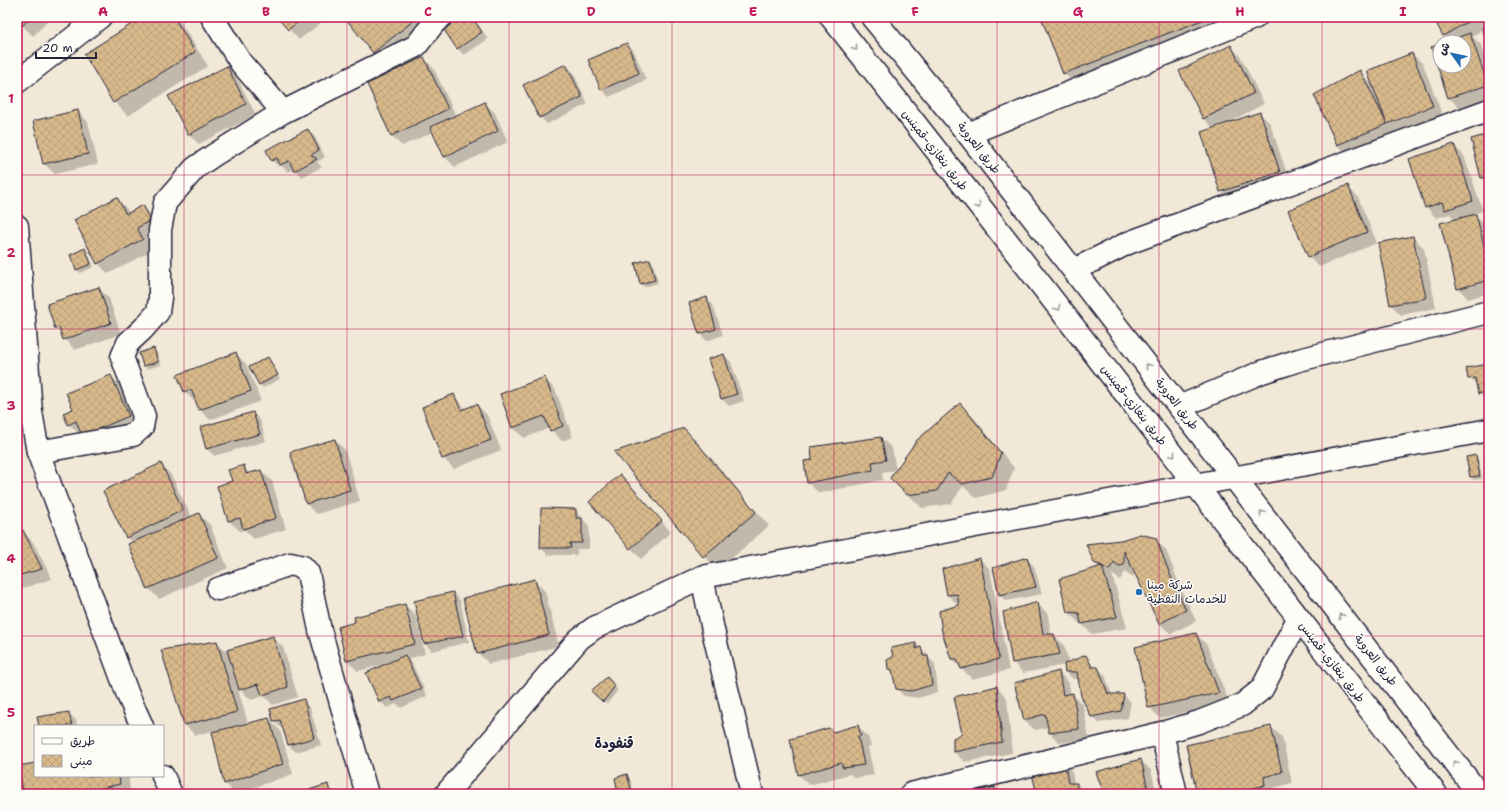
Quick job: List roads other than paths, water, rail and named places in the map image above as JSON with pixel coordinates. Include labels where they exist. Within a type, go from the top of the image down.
[{"type":"street","points":[[17,82],[100,17]]},
{"type":"street","points":[[212,17],[241,63],[283,112]]},
{"type":"street","points":[[38,452],[133,435],[142,427],[144,416],[122,357],[128,343],[158,312],[160,298],[160,230],[165,204],[195,168],[283,112],[416,46],[434,23],[441,17]]},
{"type":"street","name":"طريق بنغازي-قمينس","points":[[832,17],[1196,485],[1298,619],[1436,794]]},
{"type":"street","name":"طريق العروبة","points":[[872,17],[968,134],[1479,794]]},
{"type":"street","points":[[968,134],[1256,17]]},
{"type":"street","points":[[1074,270],[1128,243],[1489,110]]},
{"type":"street","points":[[17,226],[31,412],[38,452],[128,695],[142,725]]},
{"type":"street","points":[[1179,407],[1262,372],[1299,360],[1489,312]]},
{"type":"street","points":[[446,794],[579,639],[594,628],[702,577],[1489,430]]},
{"type":"street","points":[[218,589],[290,564],[303,568],[308,573],[320,630],[367,794]]},
{"type":"street","points":[[702,577],[752,794]]},
{"type":"street","points":[[911,794],[1162,733],[1199,722],[1242,705],[1262,689],[1298,619]]},
{"type":"street","points":[[1162,733],[1176,794]]},
{"type":"street","points":[[163,777],[170,794]]},
{"type":"place","name":"شركة مينا للخدمات النفطية","points":[[1139,592]]},
{"type":"district","name":"قنفودة","points":[[614,743]]}]
